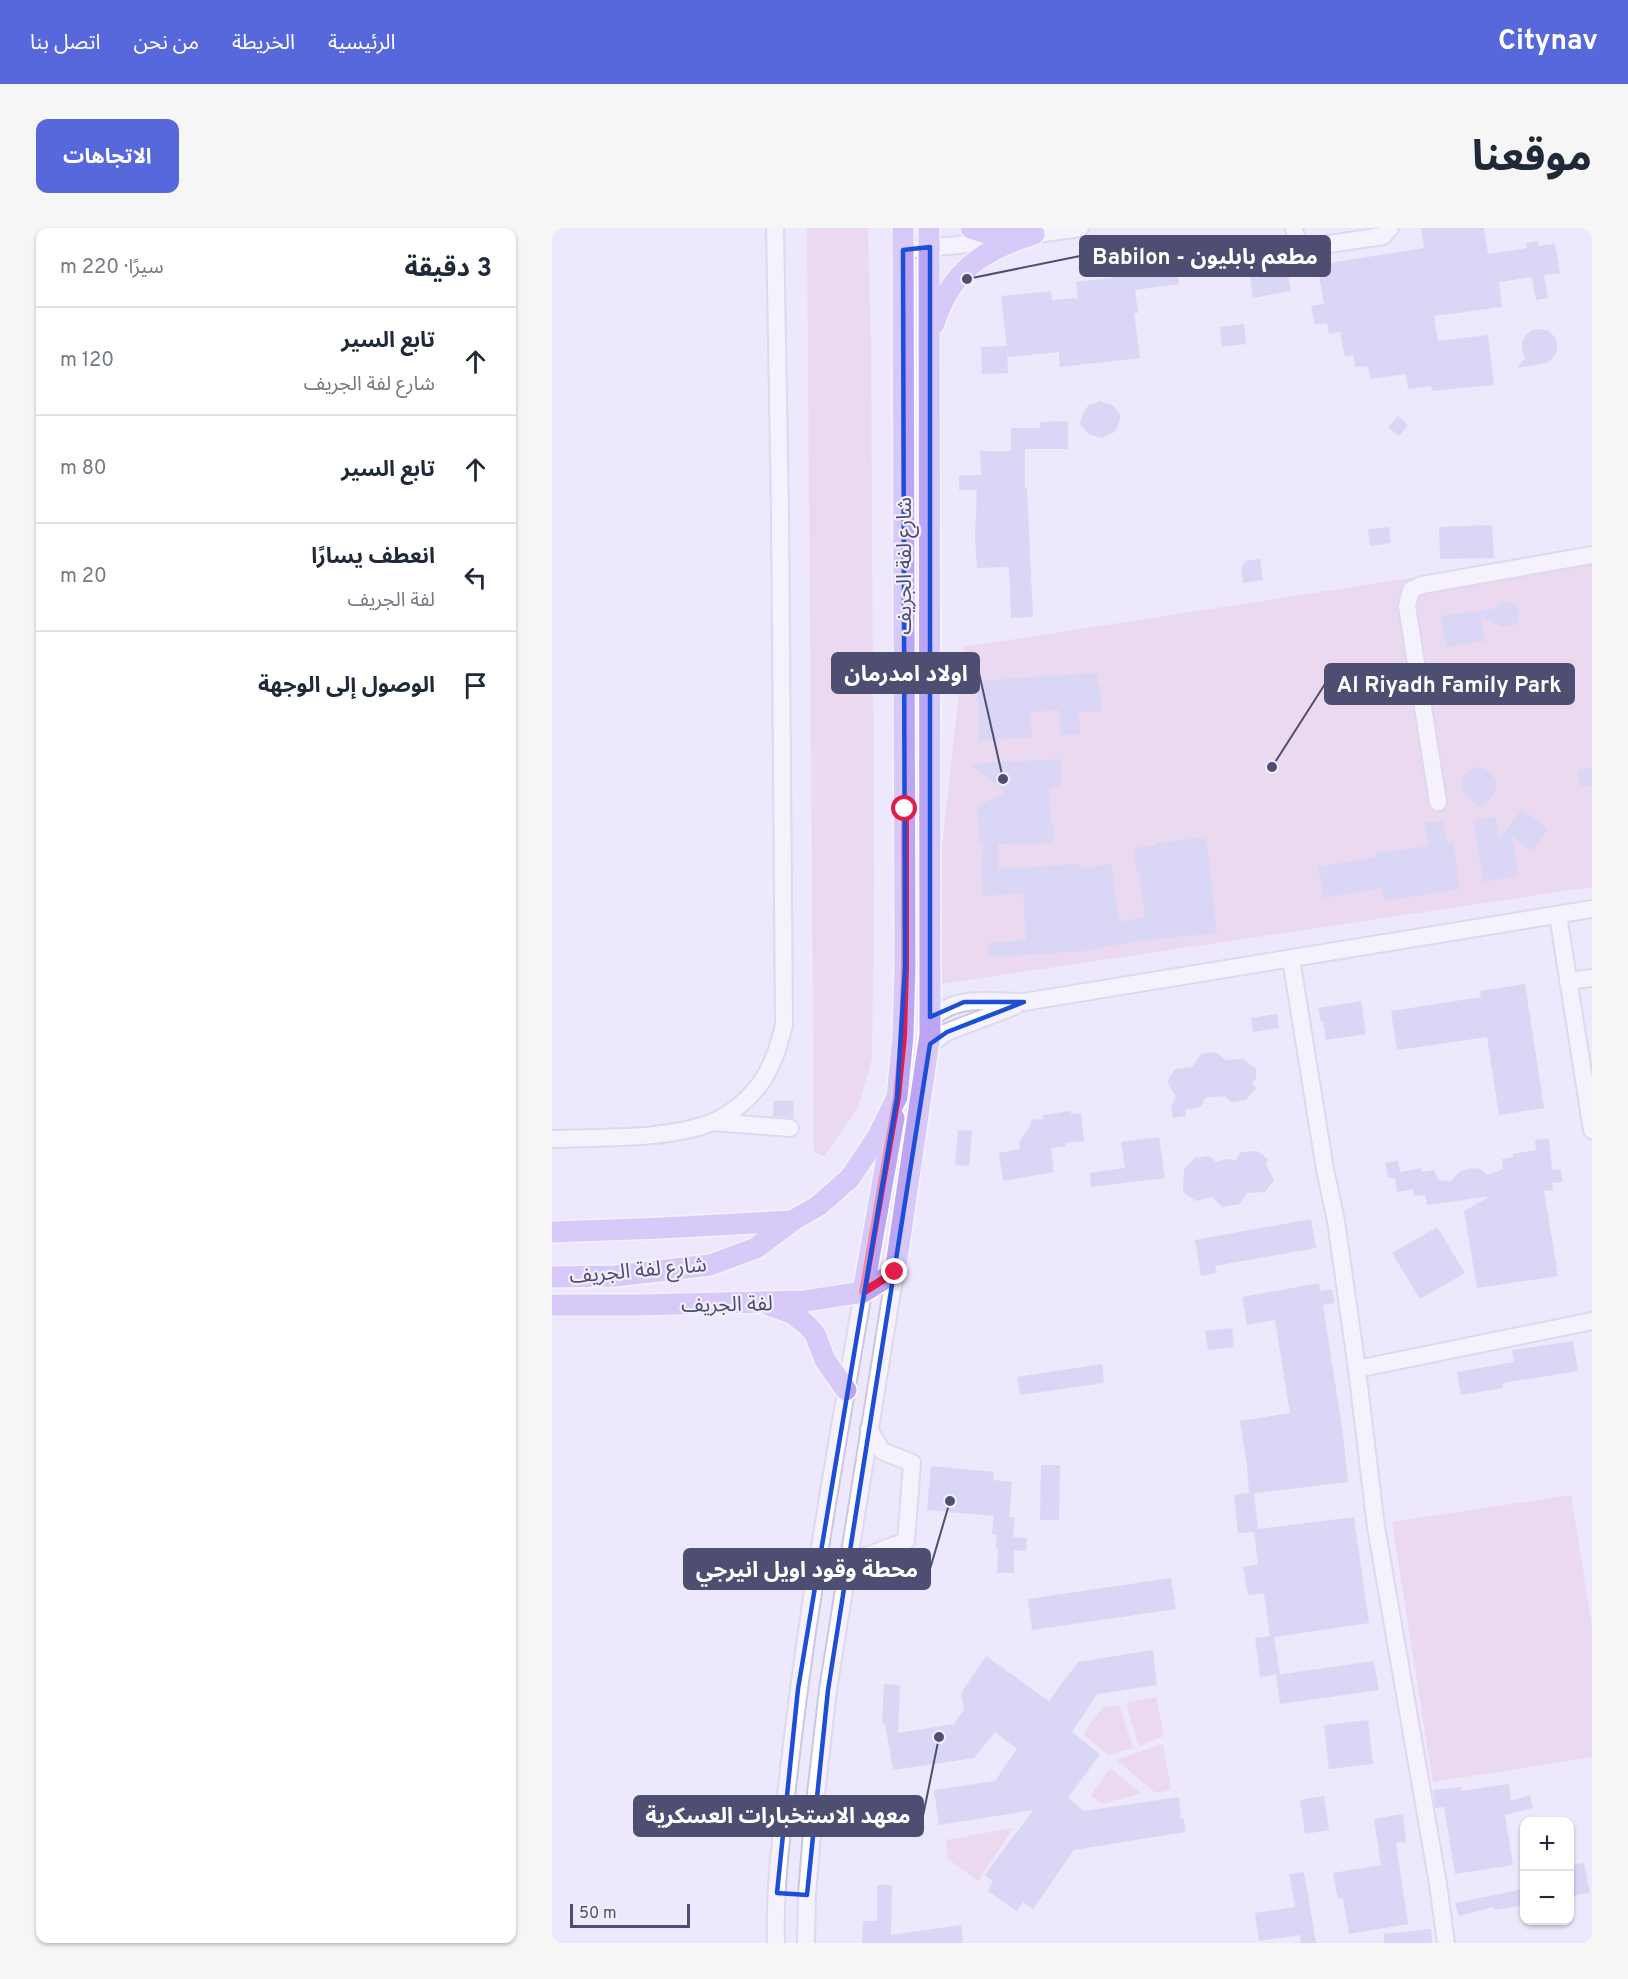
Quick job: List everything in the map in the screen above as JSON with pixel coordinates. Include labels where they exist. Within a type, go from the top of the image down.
[{"type":"main road","name":"شارع لفة الجريف","points":[[552,1277],[615,1276],[710,1265],[756,1248],[792,1221],[818,1206],[850,1178],[878,1136],[897,1097],[903,1036],[905,967],[903,228]]},
{"type":"main road","points":[[971,228],[989,234],[1013,237]]},
{"type":"main road","points":[[930,336],[940,306],[956,280],[978,259],[1005,244],[1034,234]]},
{"type":"main road","name":"شارع لفة الجريف","points":[[895,1272],[930,1044],[929,238]]},
{"type":"main road","points":[[863,1292],[897,1097]]},
{"type":"main road","points":[[552,1232],[792,1221]]},
{"type":"main road","name":"لفة الجريف","points":[[552,1305],[765,1304],[805,1301],[863,1292],[895,1272]]},
{"type":"main road","points":[[765,1304],[792,1313],[807,1325],[815,1334],[825,1360],[846,1390]]},
{"type":"street","points":[[552,1139],[638,1136],[692,1129],[712,1122],[746,1100],[760,1084],[778,1047],[784,1025],[775,228]]},
{"type":"street","points":[[903,250],[929,238],[1013,237],[1080,228]]},
{"type":"street","points":[[1294,228],[1296,239],[1309,247],[1383,236],[1390,228]]},
{"type":"street","points":[[1438,802],[1407,606],[1411,591],[1422,585],[1592,555]]},
{"type":"street","points":[[930,1020],[951,1005],[964,1002],[1024,1002],[1592,909]]},
{"type":"street","points":[[1558,915],[1592,1130]]},
{"type":"street","points":[[1291,959],[1325,1169],[1336,1221],[1376,1527],[1438,1884],[1446,1943]]},
{"type":"street","points":[[1568,981],[1592,978]]},
{"type":"street","points":[[930,1044],[947,1032],[1024,1002]]},
{"type":"street","points":[[712,1122],[790,1128]]},
{"type":"street","points":[[806,1943],[807,1895],[820,1754],[895,1272]]},
{"type":"street","points":[[776,1943],[783,1818],[798,1689],[863,1292]]},
{"type":"street","points":[[1357,1369],[1592,1321]]},
{"type":"street","points":[[847,1569],[858,1559],[906,1541],[912,1463],[882,1451],[869,1429]]},
{"type":"street","points":[[777,1893],[807,1895]]},
{"type":"highlighted area","points":[[930,247],[930,1017],[964,1002],[1024,1002],[947,1032],[930,1044],[828,1690],[807,1895],[777,1893],[798,1689],[897,1097],[905,967],[903,250]]},
{"type":"shaded area","points":[[807,228],[868,228],[871,345],[874,881],[872,1059],[858,1108],[824,1156],[814,1152]]},
{"type":"shaded area","points":[[1592,550],[1592,887],[927,986],[964,647]]},
{"type":"shaded area","points":[[1571,1495],[1592,1626],[1592,1757],[1433,1782],[1392,1522]]},
{"type":"shaded area","points":[[1156,1697],[1164,1736],[1139,1746],[1126,1703]]},
{"type":"shaded area","points":[[1119,1705],[1133,1748],[1109,1755],[1083,1734],[1103,1707]]},
{"type":"shaded area","points":[[1163,1744],[1171,1790],[1156,1793],[1116,1760]]},
{"type":"shaded area","points":[[1110,1768],[1141,1793],[1102,1804],[1091,1795]]},
{"type":"shaded area","points":[[1013,1828],[978,1881],[948,1859],[946,1840]]},
{"type":"building","points":[[1421,228],[1484,228],[1488,254],[1527,248],[1526,243],[1538,241],[1539,246],[1555,244],[1560,273],[1544,275],[1548,298],[1536,300],[1532,277],[1499,282],[1502,307],[1434,316],[1438,341],[1488,335],[1494,385],[1432,391],[1431,386],[1408,389],[1406,374],[1370,379],[1368,366],[1355,367],[1353,355],[1345,357],[1340,332],[1329,334],[1327,323],[1315,325],[1311,306],[1324,304],[1317,265],[1424,248]]},
{"type":"building","points":[[1286,264],[1291,291],[1253,298],[1249,270]]},
{"type":"building","points":[[1177,266],[1179,284],[1135,290],[1138,313],[1134,313],[1140,358],[1060,367],[1059,352],[1008,357],[1001,296],[1051,291],[1052,300],[1078,298],[1076,282],[1112,278],[1111,273]]},
{"type":"building","points":[[1244,324],[1246,344],[1222,347],[1220,327]]},
{"type":"building","points":[[1540,329],[1554,336],[1557,351],[1553,358],[1547,363],[1517,368],[1525,358],[1522,342],[1526,335],[1532,330]]},
{"type":"building","points":[[1007,346],[1008,373],[982,374],[981,347]]},
{"type":"building","points":[[1100,401],[1112,405],[1121,415],[1113,433],[1102,438],[1090,435],[1080,424],[1088,406]]},
{"type":"building","points":[[1398,416],[1408,425],[1399,436],[1388,427]]},
{"type":"building","points":[[1068,421],[1068,449],[1025,449],[1025,488],[1027,488],[1033,617],[1011,618],[1009,567],[977,568],[975,537],[977,490],[959,490],[959,475],[981,475],[980,451],[1011,451],[1011,428],[1040,428],[1040,422]]},
{"type":"building","points":[[1492,525],[1494,558],[1440,559],[1439,527]]},
{"type":"building","points":[[1389,527],[1391,543],[1370,546],[1368,529]]},
{"type":"building","points":[[1260,559],[1263,580],[1243,583],[1241,569],[1245,561]]},
{"type":"building","points":[[1505,601],[1515,604],[1520,613],[1517,623],[1503,627],[1481,617],[1485,641],[1446,647],[1441,616],[1493,609]]},
{"type":"building","points":[[1097,673],[1101,711],[1079,712],[1080,734],[1061,735],[1059,710],[1030,712],[1032,737],[978,741],[979,714],[976,681]]},
{"type":"building","points":[[1061,759],[1062,787],[1049,788],[1054,843],[998,844],[999,869],[1080,864],[1081,869],[1111,864],[1119,922],[1145,917],[1139,871],[1136,872],[1134,848],[1206,837],[1217,933],[1135,941],[1086,951],[989,957],[988,943],[1026,940],[1023,893],[983,896],[981,871],[983,844],[980,844],[977,806],[1006,792],[969,764]]},
{"type":"building","points":[[1480,767],[1491,772],[1497,783],[1494,794],[1482,808],[1470,798],[1467,799],[1461,787],[1464,775],[1473,768]]},
{"type":"building","points":[[1592,768],[1592,785],[1580,786],[1578,770]]},
{"type":"building","points":[[1522,809],[1548,829],[1531,851],[1512,836],[1519,876],[1483,882],[1473,820],[1495,817],[1499,840]]},
{"type":"building","points":[[1443,821],[1447,843],[1453,842],[1460,889],[1384,901],[1382,888],[1323,898],[1318,867],[1377,857],[1376,853],[1429,846],[1425,823]]},
{"type":"building","points":[[1525,984],[1544,1108],[1499,1115],[1487,1037],[1397,1050],[1391,1011],[1481,997],[1480,991]]},
{"type":"building","points":[[1361,1001],[1366,1034],[1326,1040],[1318,1008]]},
{"type":"building","points":[[1277,1014],[1279,1028],[1253,1032],[1251,1018]]},
{"type":"building","points":[[1215,1052],[1226,1060],[1243,1059],[1256,1069],[1256,1078],[1252,1084],[1256,1088],[1246,1100],[1232,1102],[1224,1096],[1205,1098],[1201,1107],[1185,1110],[1186,1116],[1173,1118],[1171,1107],[1176,1096],[1167,1082],[1175,1069],[1192,1067],[1201,1054]]},
{"type":"building","points":[[774,1101],[794,1101],[793,1118],[773,1116]]},
{"type":"building","points":[[1071,1111],[1071,1114],[1081,1113],[1084,1141],[1065,1143],[1066,1146],[1051,1148],[1054,1172],[1003,1181],[999,1153],[1020,1149],[1019,1142],[1031,1124],[1031,1120],[1043,1119],[1043,1115]]},
{"type":"building","points":[[958,1130],[972,1131],[969,1166],[955,1165]]},
{"type":"building","points":[[1159,1137],[1165,1178],[1091,1187],[1090,1173],[1125,1168],[1121,1142]]},
{"type":"building","points":[[1549,1139],[1552,1170],[1561,1169],[1562,1182],[1552,1183],[1553,1190],[1544,1191],[1558,1276],[1477,1288],[1464,1211],[1491,1196],[1427,1205],[1425,1195],[1414,1196],[1413,1189],[1397,1192],[1395,1178],[1388,1178],[1385,1163],[1398,1160],[1400,1172],[1421,1168],[1422,1172],[1434,1170],[1438,1180],[1451,1181],[1460,1171],[1471,1168],[1480,1169],[1488,1175],[1503,1169],[1502,1159],[1513,1157],[1513,1154],[1536,1150],[1535,1140]]},
{"type":"building","points":[[1257,1151],[1268,1159],[1266,1164],[1274,1180],[1265,1192],[1247,1193],[1240,1204],[1222,1207],[1212,1197],[1196,1201],[1183,1192],[1184,1169],[1195,1158],[1209,1156],[1216,1162],[1225,1159],[1236,1160],[1241,1152]]},
{"type":"building","points":[[1311,1219],[1316,1248],[1215,1266],[1217,1273],[1201,1276],[1195,1240]]},
{"type":"building","points":[[1437,1227],[1465,1273],[1420,1299],[1392,1253]]},
{"type":"building","points":[[1319,1283],[1320,1291],[1332,1289],[1335,1303],[1323,1305],[1348,1482],[1254,1493],[1258,1529],[1354,1517],[1369,1623],[1274,1637],[1280,1674],[1260,1677],[1255,1638],[1270,1636],[1264,1593],[1248,1595],[1243,1567],[1258,1564],[1254,1532],[1238,1533],[1234,1495],[1249,1493],[1240,1421],[1290,1413],[1275,1320],[1247,1325],[1242,1297]]},
{"type":"building","points":[[1232,1328],[1234,1347],[1208,1350],[1205,1331]]},
{"type":"building","points":[[1573,1341],[1578,1371],[1503,1383],[1503,1388],[1461,1395],[1457,1372],[1514,1362],[1512,1350]]},
{"type":"building","points":[[1102,1364],[1104,1383],[1020,1395],[1017,1377]]},
{"type":"building","points":[[1041,1465],[1060,1465],[1059,1520],[1040,1520]]},
{"type":"building","points":[[931,1466],[994,1472],[993,1480],[1012,1482],[1009,1517],[1015,1517],[1013,1537],[1027,1538],[1026,1551],[1014,1550],[1014,1573],[997,1573],[997,1535],[992,1534],[994,1516],[927,1510]]},
{"type":"building","points":[[1171,1578],[1176,1609],[1032,1630],[1028,1599]]},
{"type":"building","points":[[1153,1650],[1157,1685],[1097,1694],[1072,1732],[1100,1754],[1068,1798],[1084,1811],[1179,1797],[1185,1832],[1074,1850],[1033,1909],[1023,1902],[1017,1911],[988,1891],[993,1881],[985,1875],[1033,1810],[939,1825],[934,1790],[995,1781],[1017,1749],[995,1732],[974,1758],[893,1770],[885,1723],[882,1723],[884,1684],[900,1685],[898,1733],[954,1724],[964,1709],[961,1693],[986,1656],[1049,1701],[1078,1662]]},
{"type":"building","points":[[1374,1661],[1379,1690],[1280,1704],[1276,1675]]},
{"type":"building","points":[[1368,1720],[1373,1764],[1329,1769],[1324,1725]]},
{"type":"building","points":[[1509,1784],[1511,1801],[1530,1795],[1533,1808],[1505,1815],[1513,1865],[1455,1874],[1444,1807],[1435,1808],[1433,1790],[1461,1787],[1461,1791]]},
{"type":"building","points":[[1324,1796],[1329,1830],[1305,1834],[1300,1800]]},
{"type":"building","points":[[1403,1814],[1406,1842],[1396,1843],[1408,1924],[1349,1934],[1343,1898],[1338,1899],[1333,1873],[1381,1865],[1374,1819]]},
{"type":"building","points":[[1584,1863],[1590,1893],[1574,1895],[1574,1864]]},
{"type":"building","points":[[1304,1872],[1316,1943],[1301,1943],[1300,1935],[1259,1941],[1255,1913],[1295,1907],[1289,1874]]},
{"type":"building","points":[[877,1885],[892,1885],[891,1935],[961,1925],[963,1943],[862,1943],[863,1921],[877,1921]]},
{"type":"building","points":[[1520,1890],[1520,1906],[1494,1910],[1493,1907],[1459,1916],[1455,1903]]},
{"type":"building","points":[[1431,1929],[1432,1943],[1384,1943],[1384,1934]]},
{"type":"place","name":"Babilon - مطعم بابليون","points":[[967,279]]},
{"type":"place","name":"Al Riyadh Family Park","points":[[1272,767]]},
{"type":"place","name":"اولاد امدرمان","points":[[1003,779]]},
{"type":"place","name":"محطة وقود اويل انيرجي","points":[[950,1501]]},
{"type":"place","name":"معهد الاستخبارات العسكرية","points":[[939,1737]]},
{"type":"route","points":[[895,1272],[863,1292],[897,1097],[903,1036],[905,809]]}]
